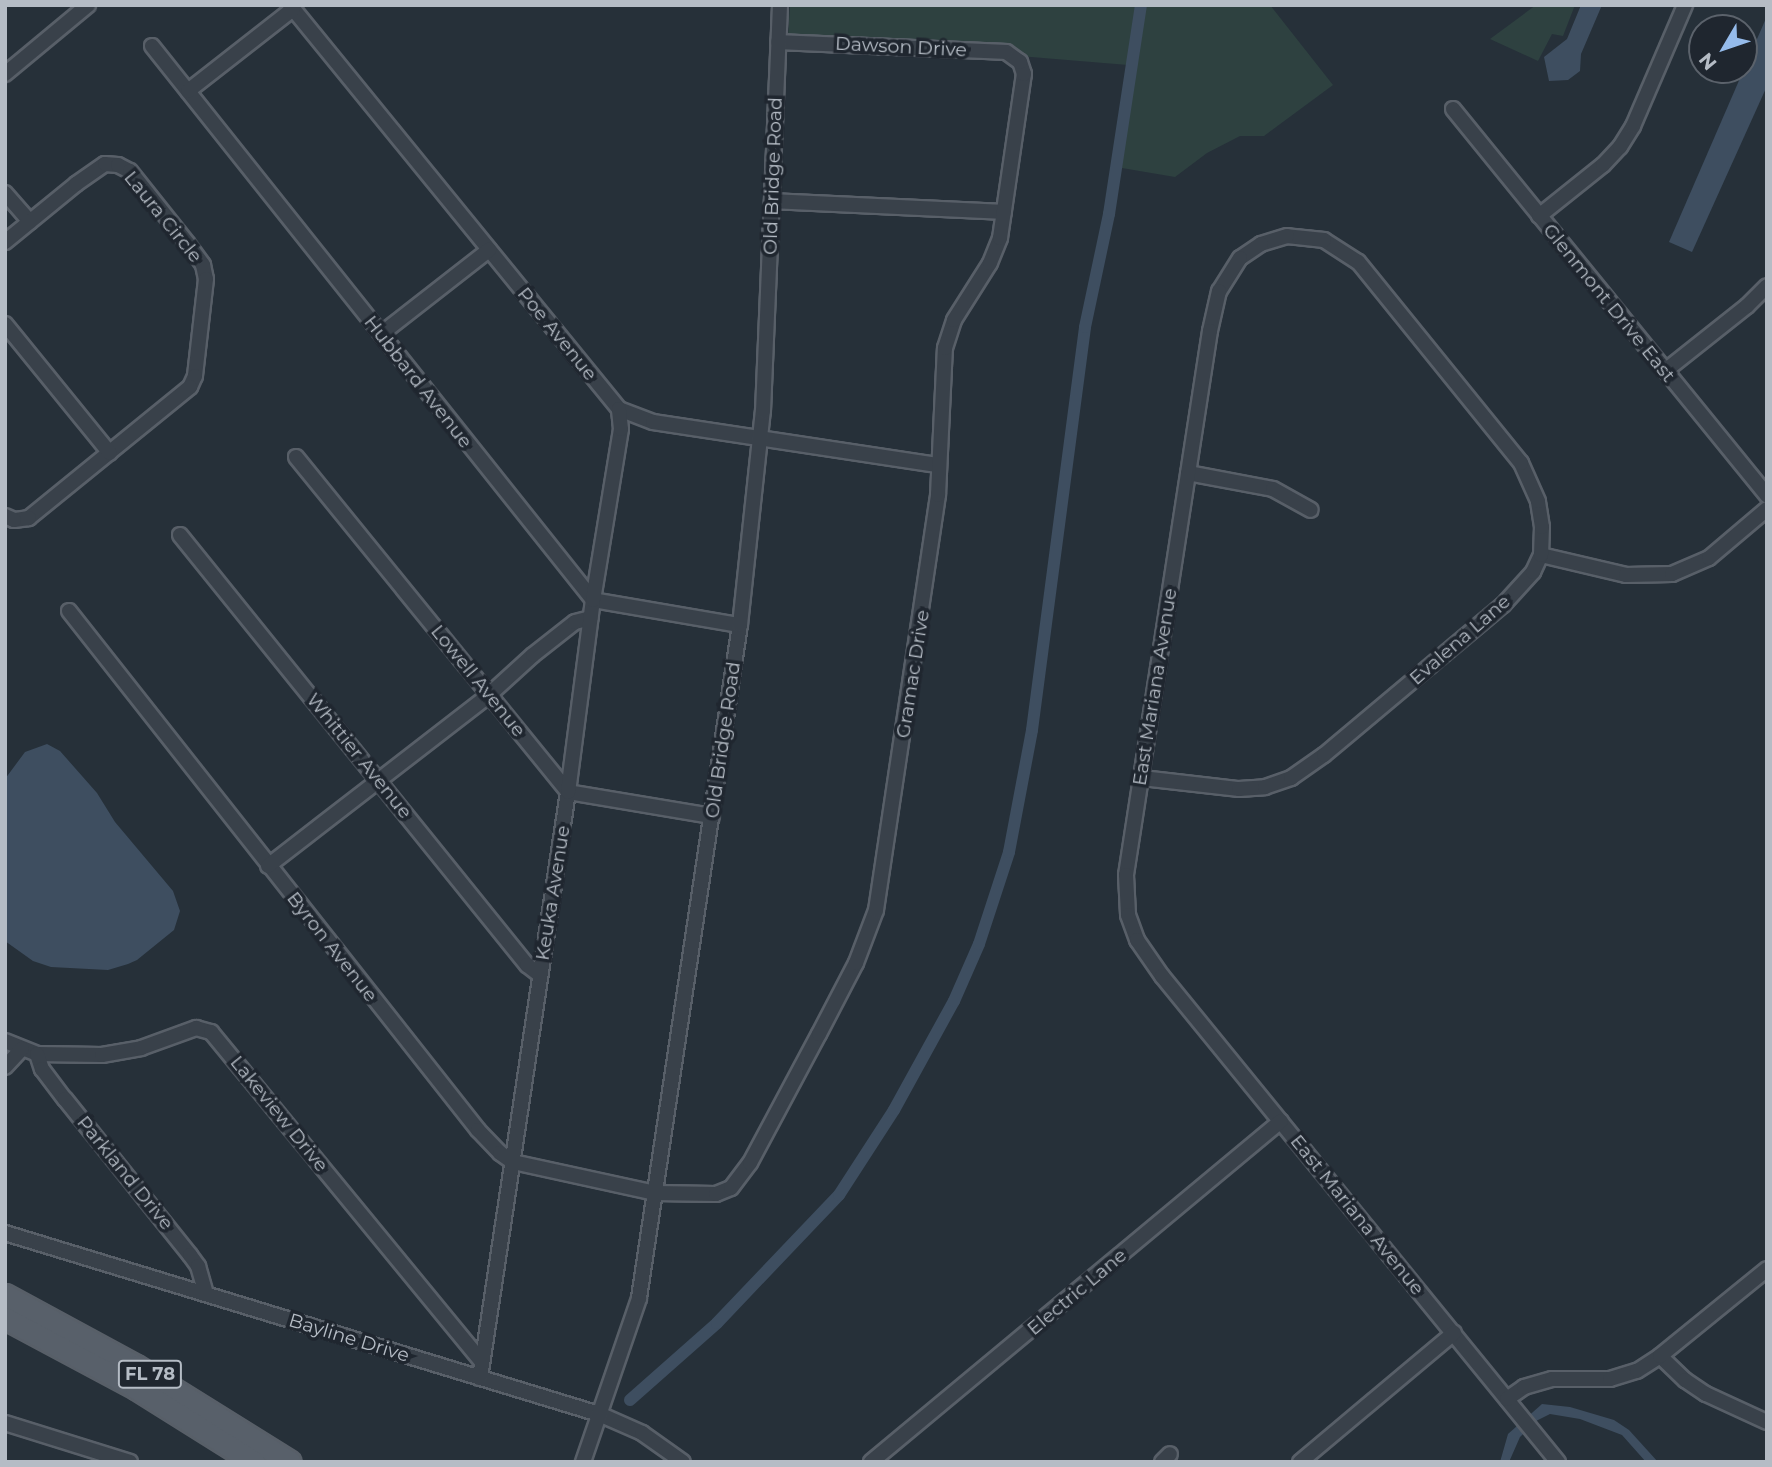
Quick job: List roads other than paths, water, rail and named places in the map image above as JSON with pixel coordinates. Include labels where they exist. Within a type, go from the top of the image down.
[{"type":"main road","name":"FL 78","points":[[5,1295],[136,1366],[290,1462]]},
{"type":"main road","name":"FL 78","points":[[5,1318],[136,1388],[254,1462]]},
{"type":"street","points":[[5,74],[88,5]]},
{"type":"street","name":"Old Bridge Road","points":[[583,1462],[636,1313],[740,625],[760,438],[780,5]]},
{"type":"street","points":[[1539,216],[1603,165],[1620,147],[1633,126],[1685,5]]},
{"type":"street","points":[[188,91],[292,7]]},
{"type":"street","name":"Poe Avenue","points":[[292,7],[619,409],[653,422],[939,465]]},
{"type":"street","name":"Dawson Drive","points":[[778,42],[1006,52],[1020,62]]},
{"type":"street","name":"Hubbard Avenue","points":[[152,46],[593,600]]},
{"type":"street","name":"Gramac Drive","points":[[655,1193],[716,1194],[731,1188],[743,1174],[868,934],[876,910],[924,600],[939,465],[948,334],[997,250],[1021,108],[1024,74],[1020,62]]},
{"type":"street","name":"Glenmont Drive East","points":[[1453,109],[1767,496]]},
{"type":"street","name":"Laura Circle","points":[[5,242],[105,164],[118,164],[136,178],[203,265],[206,279],[195,376],[190,387],[29,518],[14,520],[5,516]]},
{"type":"street","points":[[5,193],[30,222]]},
{"type":"street","points":[[772,201],[1004,212]]},
{"type":"street","name":"East Mariana Avenue","points":[[1541,555],[1543,541],[1538,501],[1521,463],[1358,262],[1337,245],[1312,237],[1287,236],[1261,244],[1240,258],[1224,278],[1210,331],[1125,888],[1128,915],[1137,940],[1162,976],[1558,1462]]},
{"type":"street","points":[[381,334],[489,250]]},
{"type":"street","points":[[1665,371],[1747,306],[1767,285]]},
{"type":"street","points":[[5,324],[110,453]]},
{"type":"street","name":"Keuka Avenue","points":[[480,1378],[568,792],[593,600],[621,429],[619,409]]},
{"type":"street","name":"Lowell Avenue","points":[[296,457],[568,792]]},
{"type":"street","points":[[1188,473],[1273,489],[1311,510]]},
{"type":"street","points":[[1541,555],[1626,575],[1672,574],[1709,558],[1767,509]]},
{"type":"street","name":"Whittier Avenue","points":[[180,535],[527,965],[540,975]]},
{"type":"street","name":"Evalena Lane","points":[[1142,778],[1239,789],[1265,787],[1291,778],[1324,755],[1503,605],[1533,572],[1541,555]]},
{"type":"street","points":[[593,600],[740,625]]},
{"type":"street","name":"Byron Avenue","points":[[69,611],[478,1130],[513,1161],[655,1193]]},
{"type":"street","points":[[268,866],[489,695],[575,622],[591,618]]},
{"type":"street","points":[[568,792],[712,816]]},
{"type":"street","name":"Lakeview Drive","points":[[5,1041],[37,1054],[68,1056],[123,1053],[196,1028],[211,1031],[482,1362]]},
{"type":"street","points":[[5,1067],[22,1049]]},
{"type":"street","name":"Parkland Drive","points":[[37,1054],[50,1079],[198,1266],[206,1294]]},
{"type":"street","name":"Electric Lane","points":[[871,1462],[1281,1121]]},
{"type":"street","name":"Bayline Drive","points":[[5,1233],[599,1413],[642,1433],[682,1462]]},
{"type":"street","points":[[1507,1399],[1524,1387],[1552,1379],[1624,1377],[1660,1356],[1767,1269]]},
{"type":"street","points":[[1300,1462],[1454,1333]]},
{"type":"street","points":[[1660,1356],[1685,1380],[1706,1394],[1767,1422]]},
{"type":"street","points":[[5,1423],[130,1462]]},
{"type":"water","points":[[1581,5],[1602,5],[1581,54],[1580,71],[1568,80],[1549,81],[1544,57],[1567,39]]},
{"type":"water","points":[[1767,16],[1767,86],[1692,252],[1669,242],[1738,84],[1758,84],[1758,37]]},
{"type":"water","points":[[47,744],[60,751],[97,793],[115,822],[173,891],[180,911],[174,930],[137,960],[128,964],[108,970],[51,967],[33,961],[5,941],[5,779],[25,752]]},
{"type":"water","points":[[1542,1404],[1570,1407],[1614,1420],[1629,1430],[1658,1462],[1646,1462],[1622,1435],[1580,1419],[1550,1414],[1536,1421],[1520,1437],[1509,1462],[1500,1462],[1508,1434]]},
{"type":"waterway","points":[[630,1400],[717,1323],[839,1195],[894,1110],[954,1001],[979,944],[1009,852],[1032,730],[1085,327],[1109,214],[1141,5]]}]
